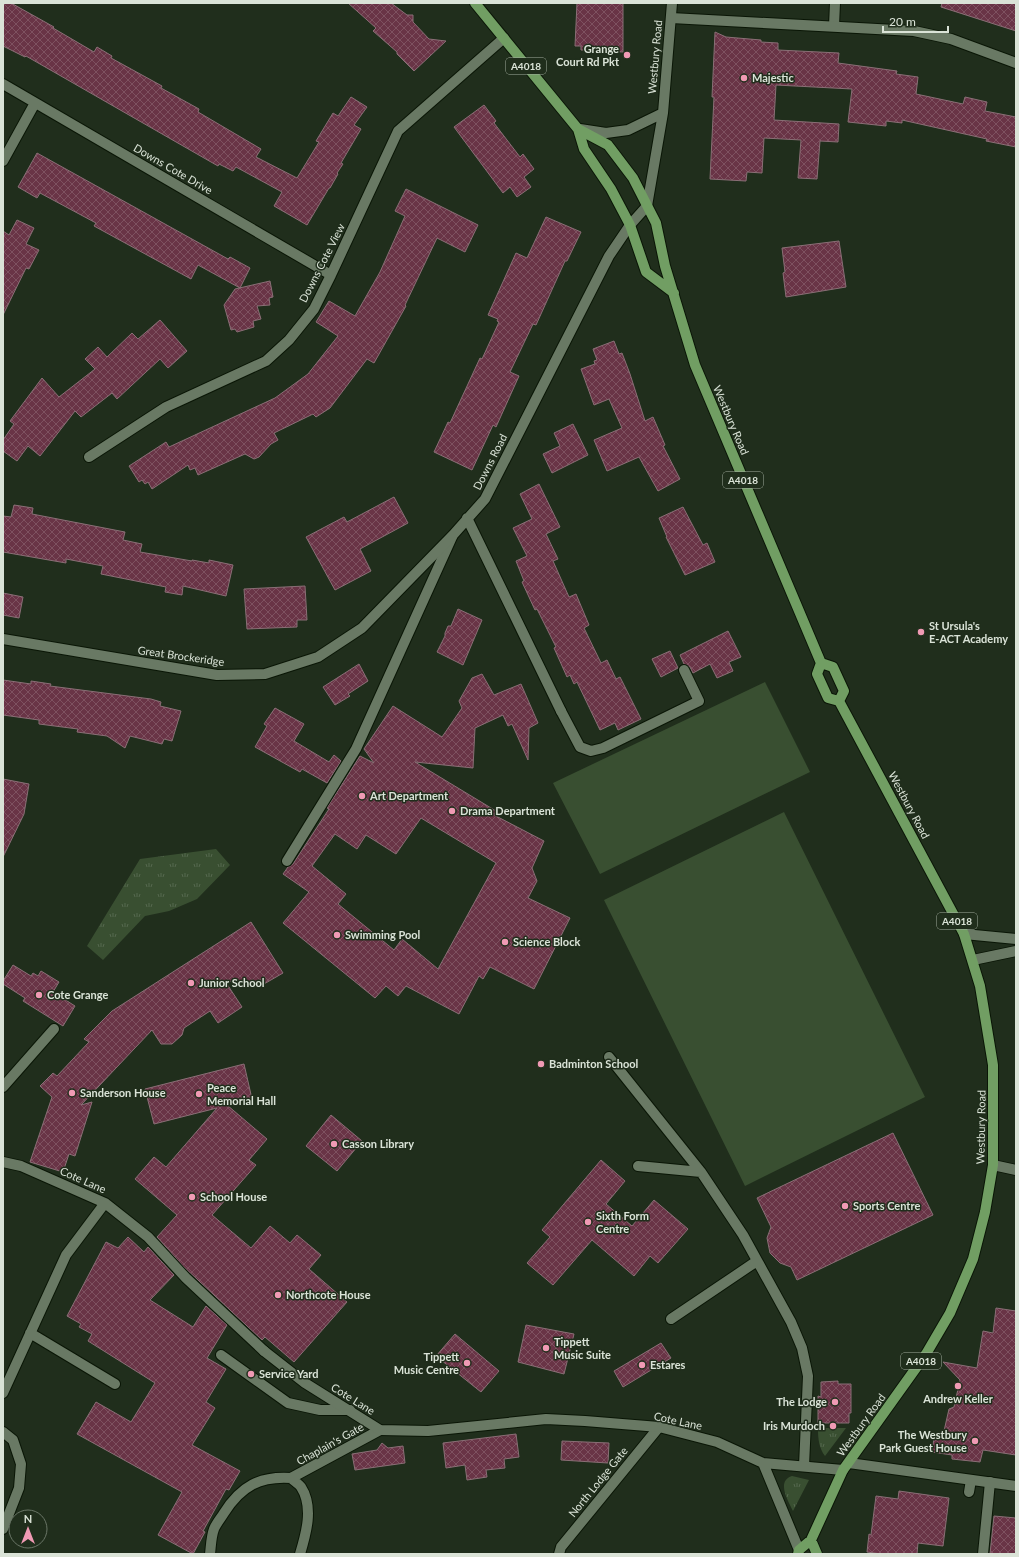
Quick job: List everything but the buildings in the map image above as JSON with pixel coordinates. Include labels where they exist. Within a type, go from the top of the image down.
[{"type":"main road","name":"A4018","points":[[475,3],[578,129],[584,149],[611,190],[630,225],[646,272],[674,293]]},
{"type":"main road","name":"Westbury Road","points":[[578,129],[608,145],[633,178],[656,223],[666,266],[695,365],[722,432],[821,663],[817,674],[828,698],[839,701],[964,934],[980,986],[993,1065],[993,1165],[986,1212],[973,1259],[950,1313],[926,1354],[846,1467],[811,1540],[798,1552]]},
{"type":"main road","points":[[821,663],[833,667],[844,691],[839,701]]},
{"type":"main road","points":[[811,1540],[817,1554]]},
{"type":"street","name":"Westbury Road","points":[[647,206],[663,113],[672,3]]},
{"type":"street","points":[[834,26],[835,3]]},
{"type":"street","points":[[671,18],[914,30],[951,38],[1016,63]]},
{"type":"street","name":"Downs Cote View","points":[[89,457],[166,407],[266,361],[289,340],[314,308],[332,275],[398,131],[504,38]]},
{"type":"street","name":"Downs Cote Drive","points":[[3,84],[332,275]]},
{"type":"street","points":[[3,162],[35,103]]},
{"type":"street","points":[[578,129],[606,133],[628,130],[663,113]]},
{"type":"street","name":"Downs Road","points":[[467,518],[485,499],[608,256],[630,225],[647,206]]},
{"type":"street","points":[[467,518],[580,747],[591,750],[603,748],[699,701],[684,670]]},
{"type":"street","name":"Great Brockeridge","points":[[3,639],[217,675],[266,674],[318,657],[362,628],[453,535],[467,518]]},
{"type":"street","points":[[287,861],[356,749],[453,535]]},
{"type":"street","points":[[964,934],[1016,939]]},
{"type":"street","points":[[973,960],[1016,951]]},
{"type":"street","points":[[3,1087],[54,1029]]},
{"type":"street","points":[[609,1057],[701,1172],[743,1235],[757,1261],[795,1320],[808,1376],[804,1466]]},
{"type":"street","name":"Cote Lane","points":[[3,1162],[21,1166],[105,1203],[148,1237],[186,1278],[264,1351],[305,1383],[380,1430],[428,1431],[546,1419],[585,1420],[659,1427],[717,1442],[763,1463],[846,1467],[1016,1486]]},
{"type":"street","points":[[993,1165],[1016,1170]]},
{"type":"street","points":[[638,1166],[701,1172]]},
{"type":"street","points":[[3,1393],[66,1255],[105,1203]]},
{"type":"street","points":[[671,1319],[757,1261]]},
{"type":"street","points":[[30,1333],[114,1384]]},
{"type":"street","points":[[220,1355],[288,1403],[320,1410],[350,1410]]},
{"type":"street","name":"North Lodge Gate","points":[[558,1554],[561,1547],[659,1427]]},
{"type":"street","name":"Chaplain's Gate","points":[[210,1554],[214,1530],[228,1507],[244,1489],[262,1480],[277,1477],[291,1478],[380,1430]]},
{"type":"street","points":[[3,1432],[13,1440],[21,1464],[19,1488],[3,1529]]},
{"type":"street","points":[[763,1463],[798,1552]]},
{"type":"street","name":"Chaplain's Gate","points":[[291,1478],[300,1486],[307,1508],[308,1523],[300,1554]]},
{"type":"street","points":[[969,1492],[971,1480]]},
{"type":"street","points":[[983,1554],[990,1482]]},
{"type":"green space","points":[[765,682],[810,772],[600,874],[553,783]]},
{"type":"green space","points":[[784,812],[925,1097],[745,1186],[604,900]]},
{"type":"green space","points":[[216,849],[230,865],[197,899],[169,911],[145,916],[103,960],[87,946],[140,859]]},
{"type":"green space","points":[[818,1428],[846,1428],[825,1456],[819,1443]]},
{"type":"green space","points":[[792,1476],[809,1480],[793,1511],[786,1497],[784,1487],[787,1479]]},
{"type":"place","name":"Grange Court Rd Pkt","points":[[627,55]]},
{"type":"place","name":"Majestic","points":[[744,78]]},
{"type":"place","name":"St Ursula's E-ACT Academy","points":[[921,632]]},
{"type":"place","name":"Art Department","points":[[362,796]]},
{"type":"place","name":"Drama Department","points":[[452,811]]},
{"type":"place","name":"Swimming Pool","points":[[337,935]]},
{"type":"place","name":"Science Block","points":[[505,942]]},
{"type":"place","name":"Junior School","points":[[191,983]]},
{"type":"place","name":"Cote Grange","points":[[39,995]]},
{"type":"place","name":"Badminton School","points":[[541,1064]]},
{"type":"place","name":"Sanderson House","points":[[72,1093]]},
{"type":"place","name":"Peace Memorial Hall","points":[[199,1094]]},
{"type":"place","name":"Casson Library","points":[[334,1144]]},
{"type":"place","name":"School House","points":[[192,1197]]},
{"type":"place","name":"Sports Centre","points":[[845,1206]]},
{"type":"place","name":"Sixth Form Centre","points":[[588,1222]]},
{"type":"place","name":"Northcote House","points":[[278,1295]]},
{"type":"place","name":"Tippett Music Suite","points":[[546,1348]]},
{"type":"place","name":"Tippett Music Centre","points":[[467,1363]]},
{"type":"place","name":"Estares","points":[[642,1365]]},
{"type":"place","name":"Service Yard","points":[[251,1374]]},
{"type":"place","name":"Andrew Keller","points":[[958,1386]]},
{"type":"place","name":"The Lodge","points":[[835,1402]]},
{"type":"place","name":"Iris Murdoch","points":[[833,1426]]},
{"type":"place","name":"The Westbury Park Guest House","points":[[975,1441]]}]
